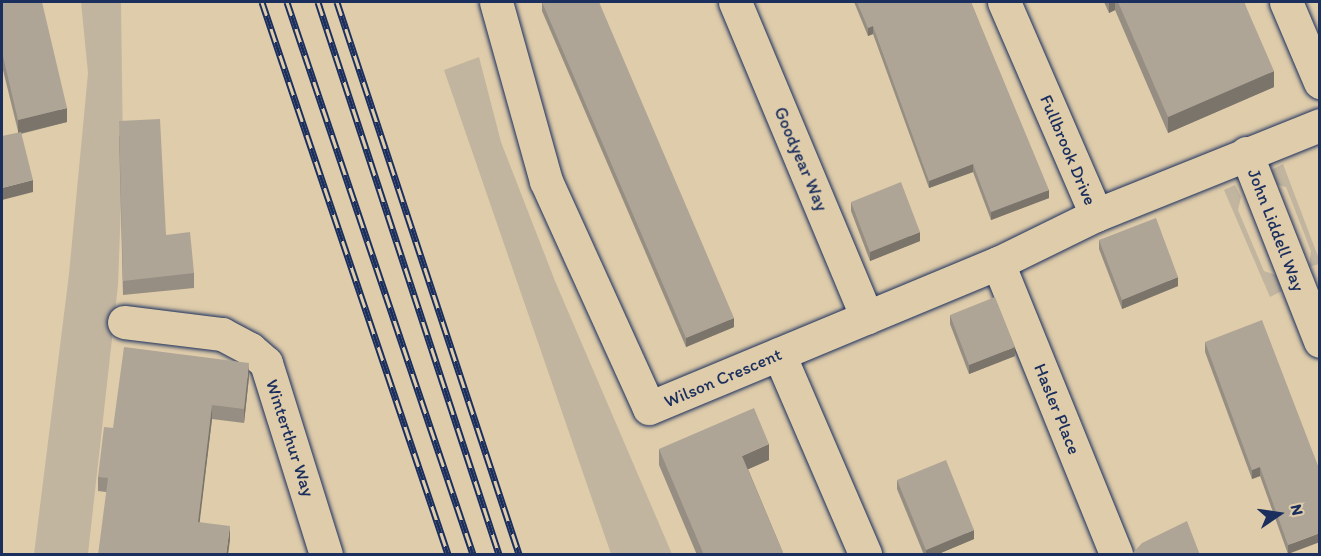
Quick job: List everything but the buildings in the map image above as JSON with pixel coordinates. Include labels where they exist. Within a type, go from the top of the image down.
[{"type":"street","name":"Wilson Crescent","points":[[496,2],[546,181],[649,408],[998,263],[1096,216]]},
{"type":"street","name":"Goodyear Way","points":[[735,2],[867,318]]},
{"type":"street","name":"Fullbrook Drive","points":[[1004,2],[1096,216],[1246,153],[1320,125]]},
{"type":"street","points":[[1286,2],[1320,82]]},
{"type":"street","name":"John Liddell Way","points":[[1246,153],[1320,341]]},
{"type":"street","name":"Hasler Place","points":[[998,263],[1116,555]]},
{"type":"street","name":"Winterthur Way","points":[[124,322],[222,334],[250,349],[266,363],[326,555]]},
{"type":"street","points":[[779,354],[865,555]]},
{"type":"shaded area","points":[[81,2],[121,2],[123,151],[118,285],[88,554],[34,554],[69,274],[88,73]]},
{"type":"shaded area","points":[[479,57],[501,142],[555,281],[672,554],[611,554],[444,70]]},
{"type":"shaded area","points":[[1283,164],[1319,264],[1309,267],[1311,251],[1286,187],[1278,185],[1271,170]]},
{"type":"shaded area","points":[[1235,185],[1241,197],[1238,210],[1264,271],[1276,275],[1282,291],[1270,297],[1224,190]]},
{"type":"railway","points":[[262,2],[448,554]]},
{"type":"railway","points":[[287,2],[473,554]]},
{"type":"railway","points":[[318,2],[499,554]]},
{"type":"railway","points":[[337,2],[519,554]]}]
